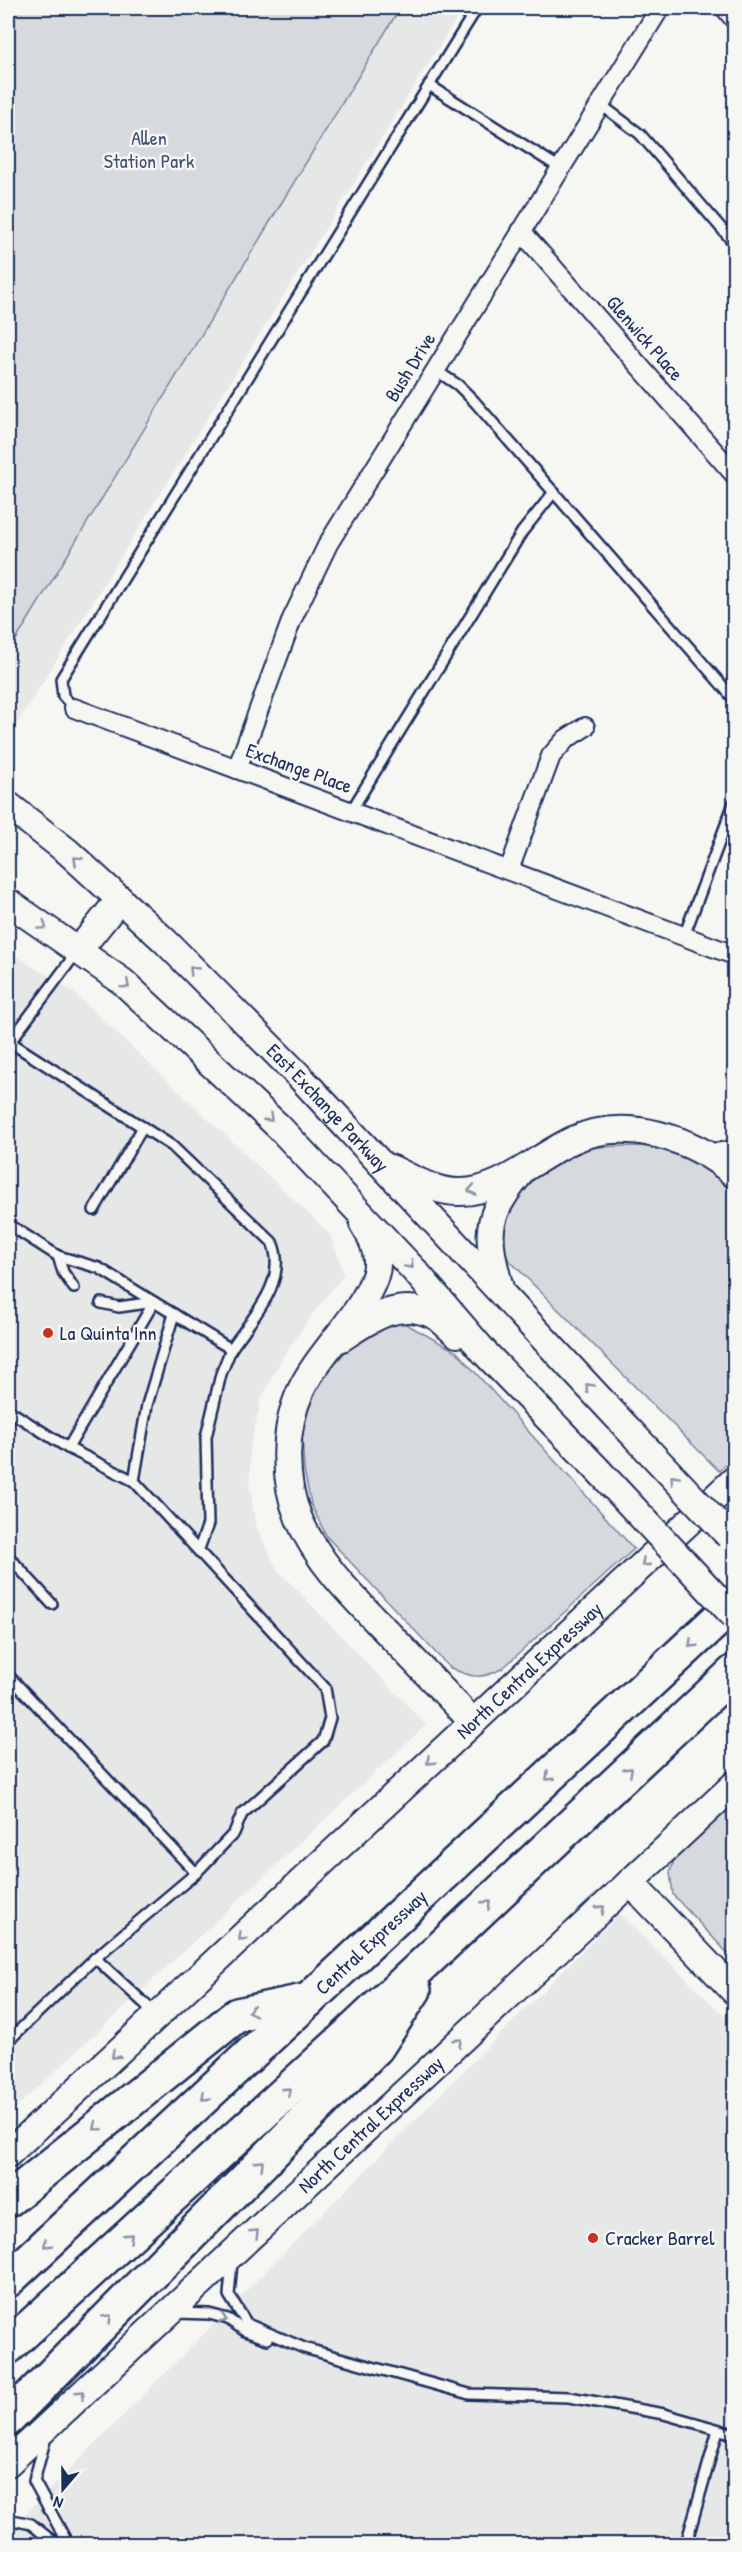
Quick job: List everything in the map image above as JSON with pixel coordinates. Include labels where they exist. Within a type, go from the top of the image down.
[{"type":"highway","name":"Central Expressway","points":[[8,2280],[735,1604]]},
{"type":"highway","points":[[8,2347],[735,1672]]},
{"type":"highway","points":[[8,2419],[377,2047],[444,1944]]},
{"type":"highway","points":[[8,2200],[237,2015],[309,2000]]},
{"type":"main road","name":"East Exchange Parkway","points":[[8,805],[68,852],[120,899],[299,1076],[735,1543]]},
{"type":"main road","points":[[78,951],[120,899]]},
{"type":"main road","points":[[8,902],[123,982],[278,1126],[415,1271],[486,1354],[735,1616]]},
{"type":"main road","points":[[377,1162],[435,1188],[457,1192],[474,1191],[492,1185],[574,1140],[597,1133],[627,1131],[663,1136],[702,1150],[735,1174]]},
{"type":"main road","points":[[501,1291],[490,1240],[494,1217],[498,1202],[525,1168]]},
{"type":"main road","points":[[341,1192],[370,1235],[376,1253],[375,1274],[364,1297],[301,1390],[290,1425],[288,1454],[291,1493],[299,1517],[322,1562],[473,1722]]},
{"type":"main road","points":[[330,1346],[378,1315],[395,1309],[413,1309],[435,1316],[486,1354]]},
{"type":"main road","name":"North Central Expressway","points":[[8,2154],[735,1480]]},
{"type":"main road","name":"North Central Expressway","points":[[8,2463],[735,1785]]},
{"type":"main road","points":[[630,1882],[735,1991]]},
{"type":"street","name":"Bush Drive","points":[[237,769],[292,619],[349,508],[660,8]]},
{"type":"street","points":[[725,8],[735,19]]},
{"type":"street","name":"Glenwick Place","points":[[521,231],[735,474]]},
{"type":"street","name":"Exchange Place","points":[[74,708],[735,955]]},
{"type":"street","points":[[509,870],[551,756],[566,739],[585,727]]},
{"type":"lane","points":[[74,708],[63,696],[61,679],[477,8]]},
{"type":"lane","points":[[429,85],[560,168]]},
{"type":"lane","points":[[600,104],[640,134],[735,243]]},
{"type":"lane","points":[[435,370],[458,385],[474,401],[735,699]]},
{"type":"lane","points":[[351,811],[522,532],[554,492]]},
{"type":"lane","points":[[684,936],[735,803]]},
{"type":"lane","points":[[78,951],[8,1042],[172,1146],[272,1242],[277,1254],[277,1270],[271,1290],[231,1349],[221,1374],[206,1437],[208,1524],[199,1549]]},
{"type":"lane","points":[[94,1210],[143,1127]]},
{"type":"lane","points":[[702,1150],[735,1146]]},
{"type":"lane","points":[[8,1224],[58,1256],[99,1268],[231,1349]]},
{"type":"lane","points":[[58,1256],[63,1272],[74,1288]]},
{"type":"lane","points":[[101,1303],[119,1307],[154,1302]]},
{"type":"lane","points":[[68,1448],[154,1302]]},
{"type":"lane","points":[[134,1481],[147,1405],[174,1314]]},
{"type":"lane","points":[[8,1410],[68,1448],[134,1481],[325,1688],[330,1718],[322,1741],[242,1814],[234,1833],[196,1873],[95,1958],[8,2041]]},
{"type":"lane","points":[[8,1556],[52,1604]]},
{"type":"lane","points":[[8,1675],[196,1873]]},
{"type":"lane","points":[[95,1958],[158,2015]]},
{"type":"lane","points":[[234,2253],[229,2276],[229,2295],[247,2324],[304,2348]]},
{"type":"lane","points":[[166,2315],[181,2312],[209,2314],[228,2319],[256,2336],[469,2394],[569,2397],[664,2414],[735,2434]]},
{"type":"lane","points":[[50,2423],[34,2481],[68,2544]]},
{"type":"lane","points":[[686,2544],[718,2430]]},
{"type":"lane","points":[[8,2519],[31,2524],[56,2544]]},
{"type":"shaded area","points":[[378,8],[463,8],[8,738],[8,602]]},
{"type":"shaded area","points":[[8,951],[72,991],[330,1234],[344,1274],[282,1358],[261,1399],[250,1448],[250,1489],[256,1526],[277,1569],[426,1725],[8,2115]]},
{"type":"shaded area","points":[[619,1914],[734,2025],[734,2544],[8,2543],[8,2532]]},
{"type":"green space","name":"Allen Station Park","points":[[8,8],[400,8],[8,653]]},
{"type":"green space","points":[[640,1146],[673,1151],[713,1173],[734,1195],[734,1456],[719,1471],[504,1255],[503,1211],[547,1168],[567,1156],[586,1149]]},
{"type":"green space","points":[[397,1319],[457,1352],[634,1549],[503,1668],[482,1676],[470,1675],[449,1667],[327,1537],[311,1504],[304,1470],[302,1434],[310,1403],[326,1374],[359,1336]]},
{"type":"green space","points":[[734,1795],[734,1960],[673,1895],[670,1872],[679,1845]]},
{"type":"place","name":"La Quinta Inn","points":[[48,1333]]},
{"type":"place","name":"Cracker Barrel","points":[[593,2238]]}]
